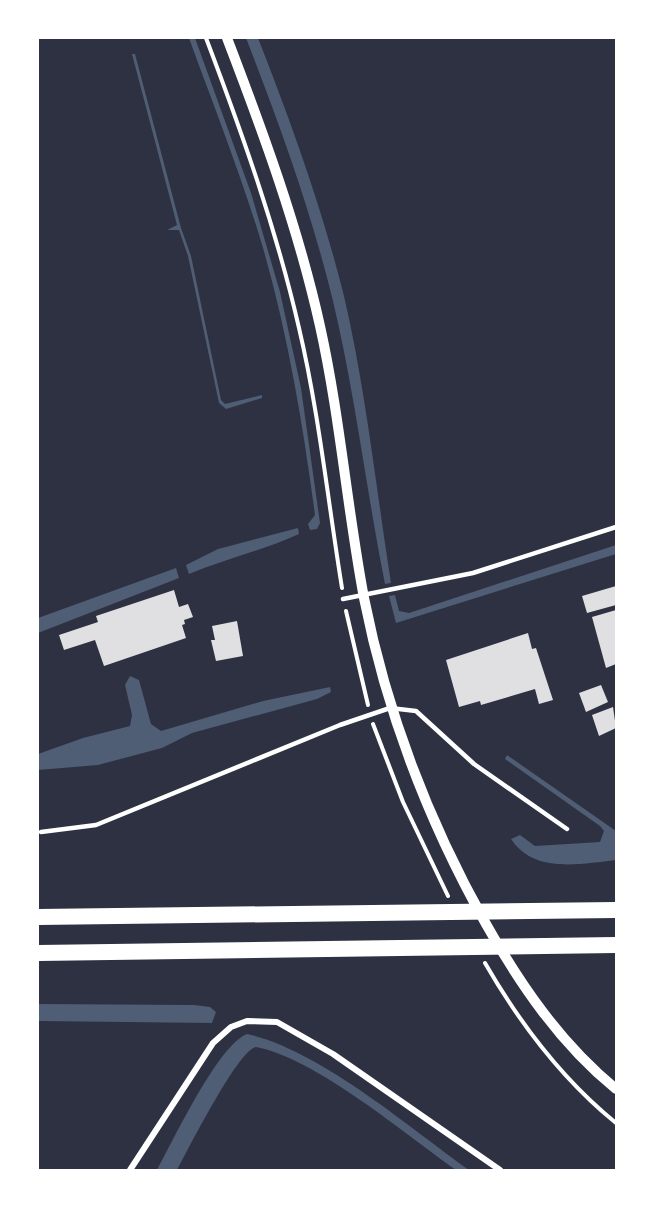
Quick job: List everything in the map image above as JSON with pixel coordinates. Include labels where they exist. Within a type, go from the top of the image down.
[{"type":"highway","points":[[38,917],[616,910]]},
{"type":"highway","points":[[38,952],[616,945]]},
{"type":"street","points":[[227,38],[273,165],[313,299],[332,386],[364,596],[390,708],[428,812],[466,888],[513,972],[560,1035],[592,1069],[616,1089]]},
{"type":"street","points":[[130,1170],[213,1043],[231,1027],[256,1019],[277,1022],[324,1048],[500,1170]]},
{"type":"lane","points":[[343,598],[364,596],[473,573],[616,527]]},
{"type":"lane","points":[[41,832],[96,825],[340,725],[390,708],[416,711],[474,764],[567,829]]},
{"type":"water","points":[[189,38],[195,38],[251,193],[280,292],[301,388],[320,523],[317,529],[310,530],[308,524],[315,515],[310,481],[294,380],[272,281],[228,142]]},
{"type":"water","points":[[246,38],[258,38],[282,101],[326,230],[344,296],[359,368],[391,583],[385,584],[332,297],[293,166]]},
{"type":"water","points":[[132,54],[135,54],[181,228],[191,256],[221,400],[225,404],[262,395],[262,398],[226,409],[219,403],[188,256],[179,230],[167,230],[177,225]]},
{"type":"water","points":[[298,528],[299,534],[286,540],[189,574],[186,565],[218,549]]},
{"type":"water","points":[[616,545],[616,554],[396,623],[389,596],[395,595],[399,611],[409,613]]},
{"type":"water","points":[[176,568],[179,578],[38,633],[38,618]]},
{"type":"water","points":[[130,676],[139,680],[151,724],[161,731],[263,701],[330,687],[331,692],[317,699],[192,733],[162,748],[98,765],[38,770],[38,754],[83,738],[130,726],[132,715],[125,685]]},
{"type":"water","points":[[507,755],[616,831],[616,860],[559,864],[532,858],[521,850],[511,839],[520,835],[535,846],[600,842],[604,831],[505,759]]},
{"type":"water","points":[[38,1004],[194,1005],[210,1007],[216,1012],[212,1023],[38,1021]]},
{"type":"water","points":[[247,1034],[274,1042],[333,1072],[469,1170],[456,1170],[332,1081],[279,1054],[256,1047],[248,1052],[226,1082],[177,1170],[157,1170],[210,1074],[235,1042]]},
{"type":"building","points":[[616,586],[616,605],[587,613],[582,596]]},
{"type":"building","points":[[174,590],[179,607],[188,604],[193,617],[184,620],[185,624],[182,625],[186,638],[104,666],[95,640],[64,650],[59,635],[98,622],[96,616]]},
{"type":"building","points":[[616,610],[616,664],[606,668],[592,617]]},
{"type":"building","points":[[237,621],[243,656],[216,661],[211,640],[215,640],[212,626]]},
{"type":"building","points":[[528,633],[532,649],[536,648],[553,700],[539,704],[535,689],[481,705],[480,701],[459,707],[446,660]]},
{"type":"building","points":[[601,685],[608,702],[586,712],[579,693]]},
{"type":"building","points":[[613,707],[616,728],[599,736],[592,715]]}]
